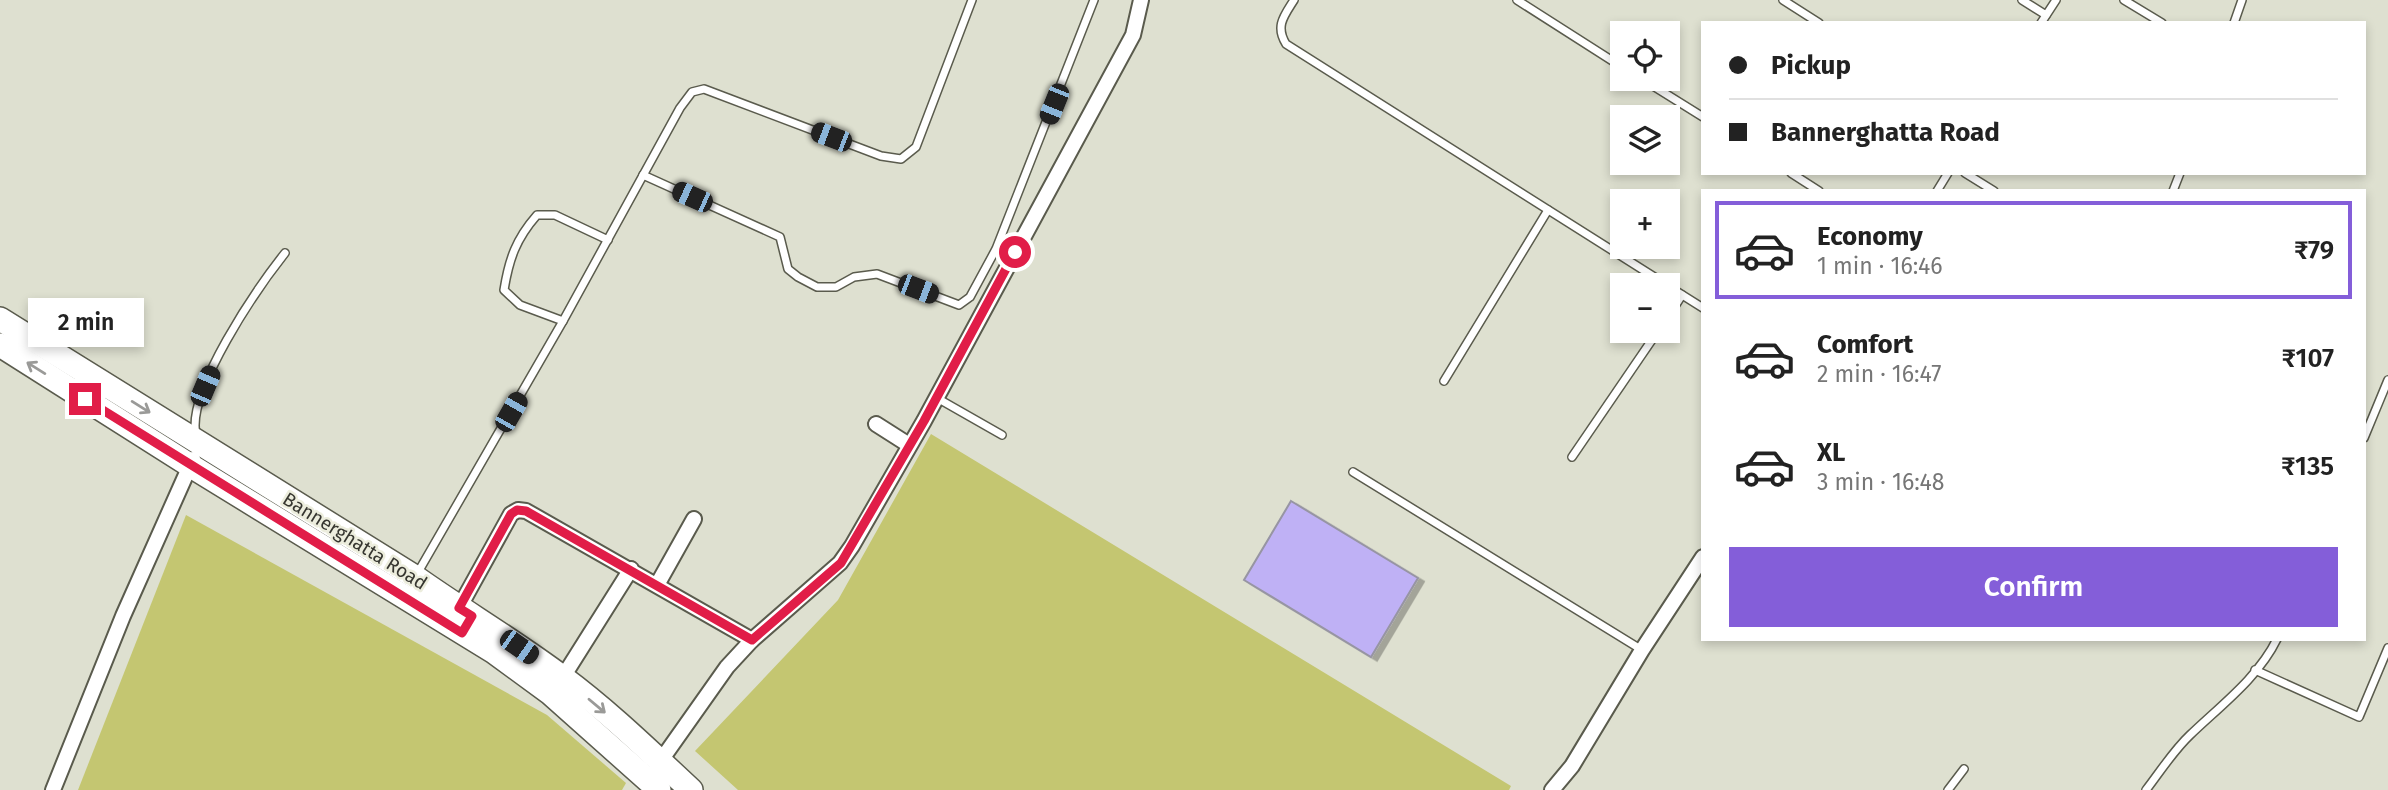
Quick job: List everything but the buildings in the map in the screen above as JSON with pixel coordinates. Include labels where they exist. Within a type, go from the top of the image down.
[{"type":"main road","name":"Bannerghatta Road","points":[[0,319],[415,577],[550,693],[651,787]]},
{"type":"main road","name":"Bannerghatta Road","points":[[0,345],[191,466],[563,677],[691,790]]},
{"type":"street","points":[[651,787],[660,760],[727,667],[752,640],[841,563],[936,397],[1133,35],[1141,0]]},
{"type":"street","points":[[876,424],[909,445]]},
{"type":"street","points":[[53,790],[123,616],[191,466],[197,442]]},
{"type":"street","points":[[464,619],[511,514],[517,510],[526,511],[631,569],[752,640]]},
{"type":"street","points":[[657,585],[694,519]]},
{"type":"street","points":[[1552,790],[1572,766],[1642,650],[1701,560]]},
{"type":"street","points":[[563,677],[631,569]]},
{"type":"lane","points":[[415,577],[563,321],[680,108],[692,92],[704,89],[881,156],[901,159],[916,147],[972,0]]},
{"type":"lane","points":[[643,175],[780,237],[788,269],[817,287],[836,287],[854,277],[877,274],[959,304],[970,297],[996,249],[1094,0]]},
{"type":"lane","points":[[1294,0],[1280,22],[1280,35],[1286,44],[1647,273]]},
{"type":"lane","points":[[1517,0],[1610,58]]},
{"type":"lane","points":[[1783,0],[1816,21]]},
{"type":"lane","points":[[2022,0],[2044,19],[2056,0]]},
{"type":"lane","points":[[2124,0],[2159,21]]},
{"type":"lane","points":[[2235,21],[2242,0]]},
{"type":"lane","points":[[1661,91],[1701,116]]},
{"type":"lane","points":[[1794,175],[1816,189]]},
{"type":"lane","points":[[1968,175],[1991,189]]},
{"type":"lane","points":[[1444,381],[1548,210]]},
{"type":"lane","points":[[563,321],[520,305],[504,290],[508,262],[524,231],[537,215],[555,215],[608,240]]},
{"type":"lane","points":[[197,442],[195,413],[211,371],[250,300],[285,253]]},
{"type":"lane","points":[[1680,298],[1682,295],[1701,307]]},
{"type":"lane","points":[[1572,457],[1650,343]]},
{"type":"lane","points":[[2366,433],[2388,380]]},
{"type":"lane","points":[[936,397],[1002,435]]},
{"type":"lane","points":[[1353,472],[1642,650]]},
{"type":"lane","points":[[2146,790],[2188,737],[2231,699],[2272,650],[2276,641]]},
{"type":"lane","points":[[2255,670],[2359,717],[2388,648]]},
{"type":"lane","points":[[1948,790],[1965,769]]},
{"type":"green space","points":[[931,434],[1511,786],[1509,790],[738,790],[695,751],[838,600]]},
{"type":"green space","points":[[186,515],[547,715],[626,783],[622,790],[78,790]]},
{"type":"route","points":[[85,399],[462,633],[472,616],[459,608],[511,514],[517,510],[526,511],[562,530],[752,640],[841,563],[924,421],[1015,252]]}]
